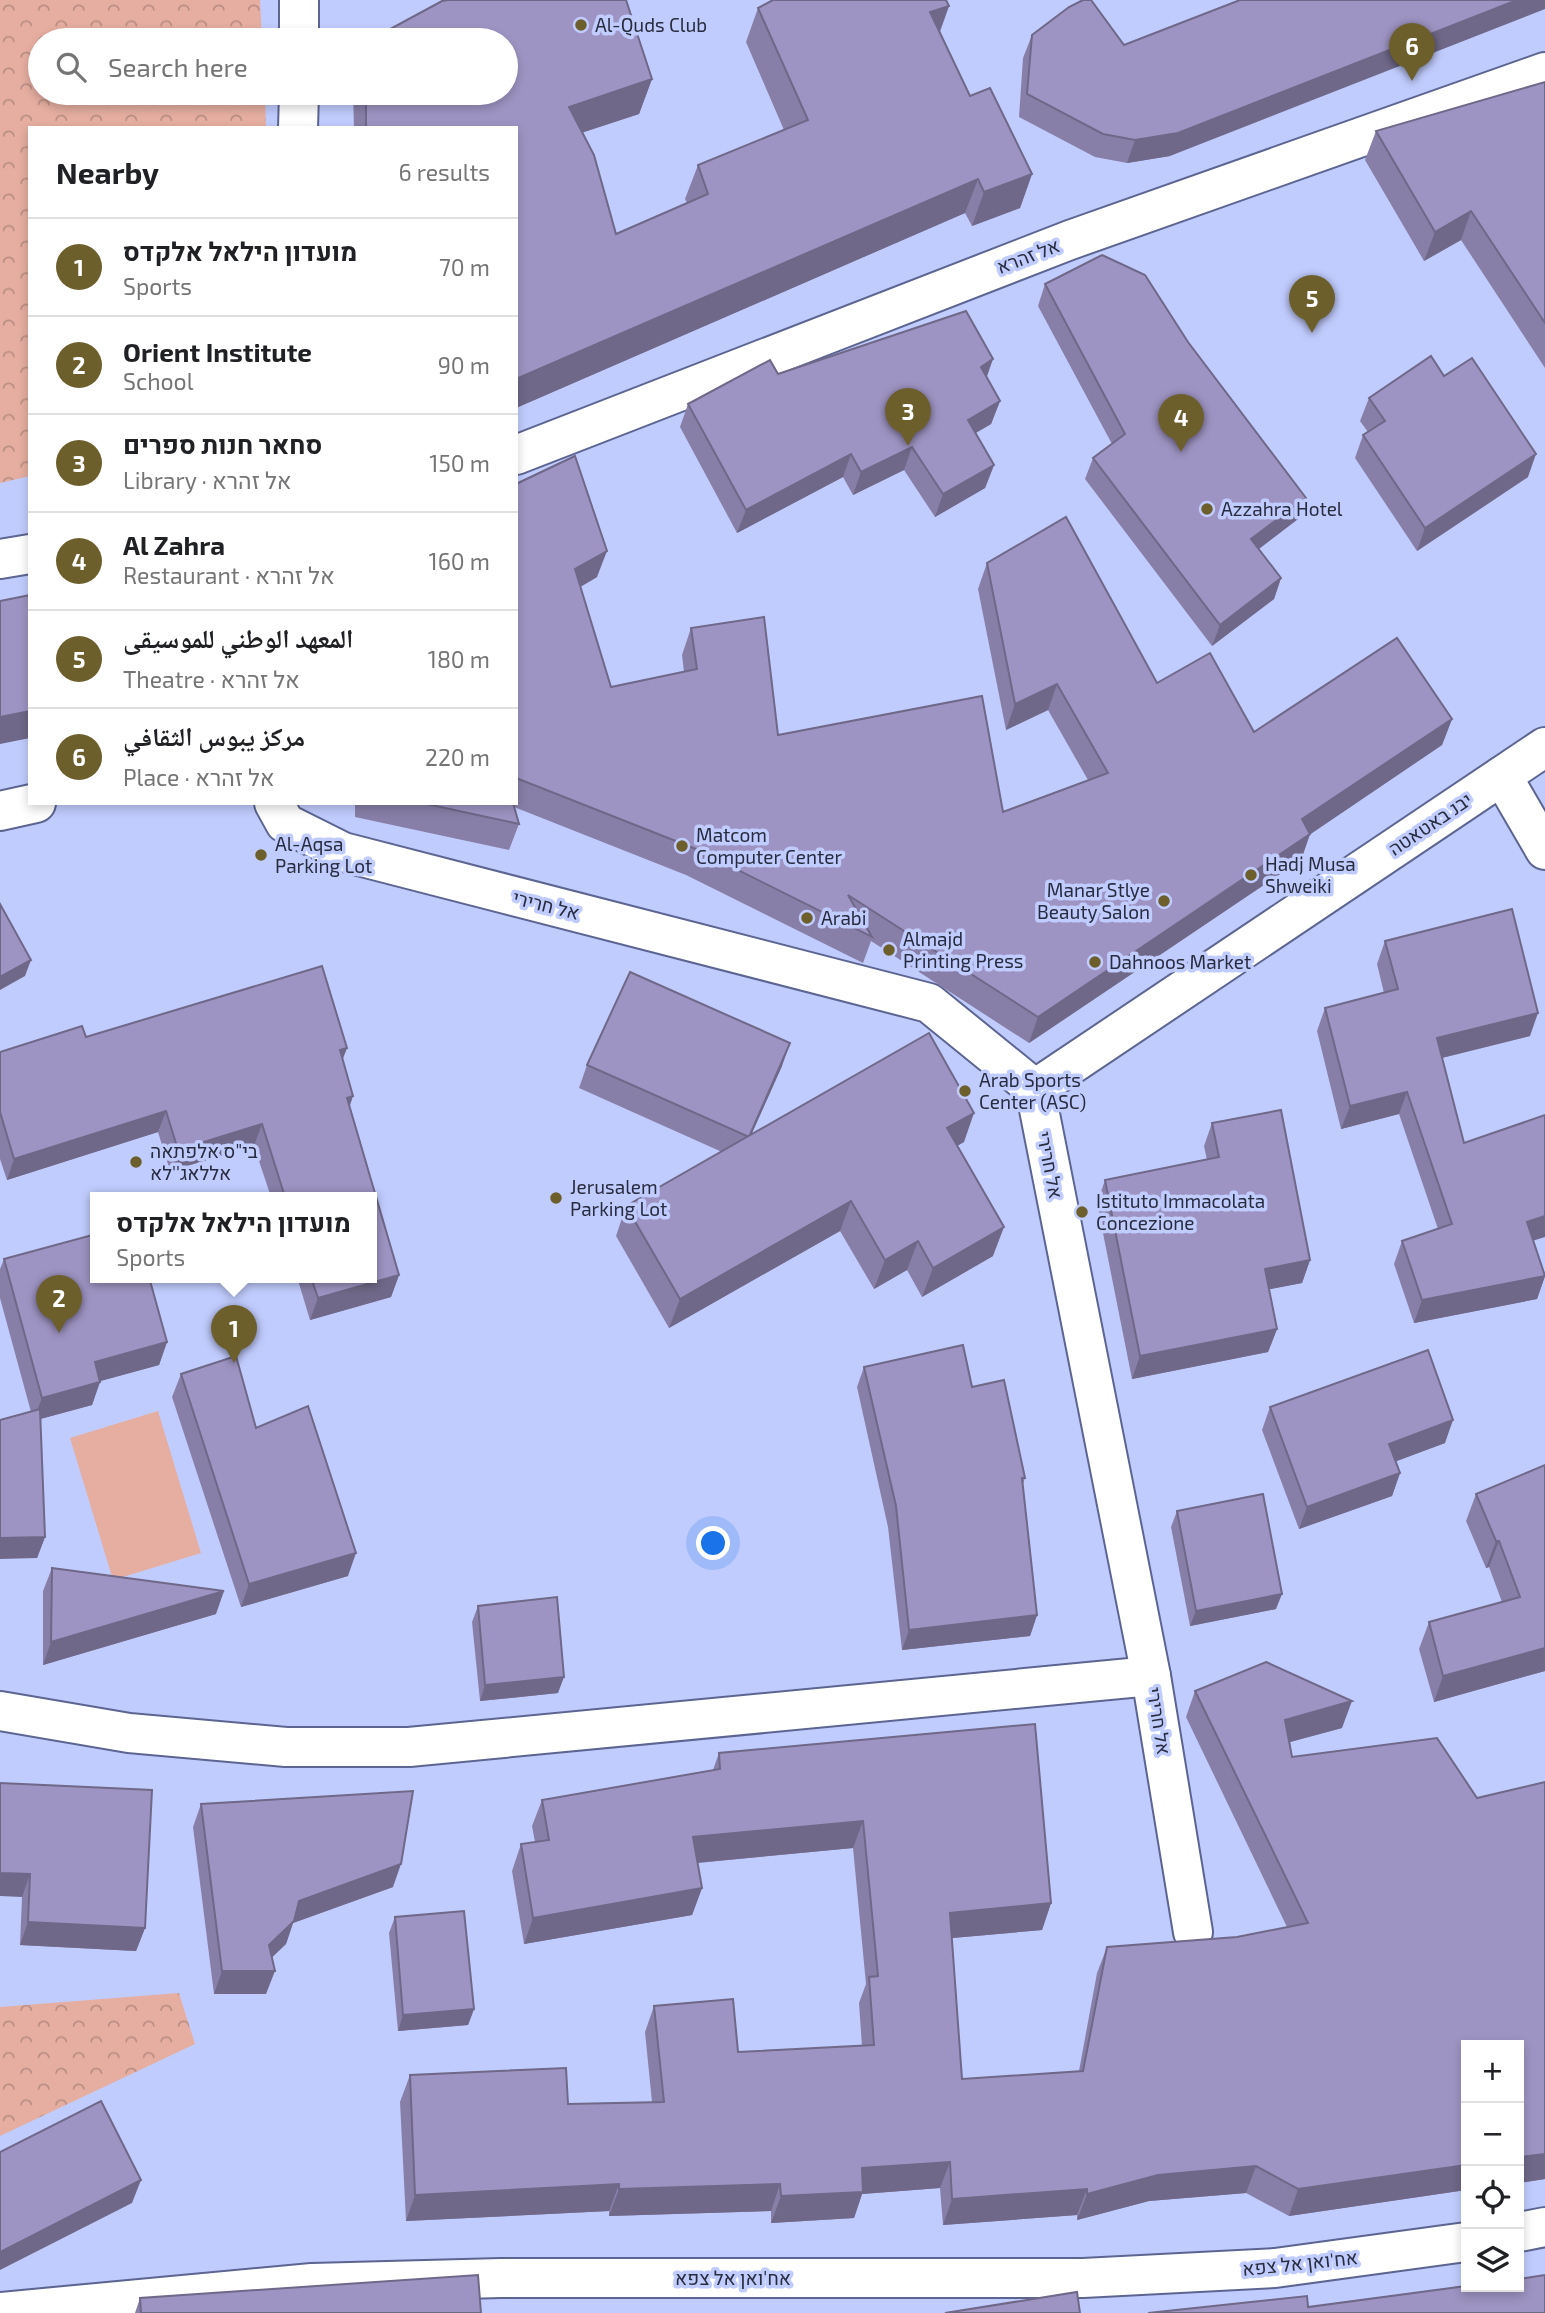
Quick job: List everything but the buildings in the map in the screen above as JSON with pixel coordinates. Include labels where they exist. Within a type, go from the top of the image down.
[{"type":"street","points":[[299,0],[299,28]]},
{"type":"street","name":"אל זהרא","points":[[518,454],[1070,240],[1545,72]]},
{"type":"street","points":[[298,126],[299,105]]},
{"type":"street","points":[[0,559],[28,554]]},
{"type":"street","name":"יבנ באטאטה","points":[[1035,1089],[1545,747]]},
{"type":"street","points":[[1502,776],[1545,850]]},
{"type":"street","points":[[0,811],[28,805]]},
{"type":"street","name":"אל חרירי","points":[[275,805],[285,823],[343,852],[929,1003],[1035,1089],[1151,1676],[1193,1932]]},
{"type":"street","points":[[0,1711],[129,1733],[286,1747],[409,1747],[1151,1676]]},
{"type":"street","points":[[1524,2231],[1545,2227]]},
{"type":"street","name":"אח'ואן אל צפא","points":[[0,2312],[312,2283],[514,2278],[1083,2278],[1275,2268],[1461,2243]]},
{"type":"green space","points":[[0,0],[260,0],[261,28],[28,28],[28,105],[265,105],[266,126],[28,126],[28,476],[0,483]]},
{"type":"green space","points":[[158,1411],[201,1553],[113,1580],[70,1438]]},
{"type":"green space","points":[[179,1993],[195,2044],[0,2136],[0,2007]]},
{"type":"place","name":"Al-Quds Club","points":[[581,25]]},
{"type":"place","name":"مركز يبوس الثقافي","points":[[1412,81]]},
{"type":"place","name":"المعهد الوطني للموسيقى","points":[[1312,333]]},
{"type":"place","name":"סחאר חנות ספרים","points":[[908,446]]},
{"type":"place","name":"Al Zahra","points":[[1181,452]]},
{"type":"place","name":"Azzahra Hotel","points":[[1207,509]]},
{"type":"place","name":"Matcom Computer Center","points":[[682,846]]},
{"type":"place","name":"Al-Aqsa Parking Lot","points":[[261,855]]},
{"type":"place","name":"Hadj Musa Shweiki","points":[[1251,875]]},
{"type":"place","name":"Manar Stlye Beauty Salon","points":[[1164,901]]},
{"type":"place","name":"Arabi","points":[[807,918]]},
{"type":"place","name":"Almajd Printing Press","points":[[889,950]]},
{"type":"place","name":"Dahnoos Market","points":[[1095,962]]},
{"type":"place","name":"Arab Sports Center (ASC)","points":[[965,1091]]},
{"type":"place","name":"בי\"ס אלפתאה אללאג''לא","points":[[136,1162]]},
{"type":"place","name":"Jerusalem Parking Lot","points":[[556,1198]]},
{"type":"place","name":"Istituto Immacolata Concezione","points":[[1082,1212]]},
{"type":"place","name":"Orient Institute","points":[[59,1333]]},
{"type":"place","name":"מועדון הילאל אלקדס","points":[[234,1363]]}]
